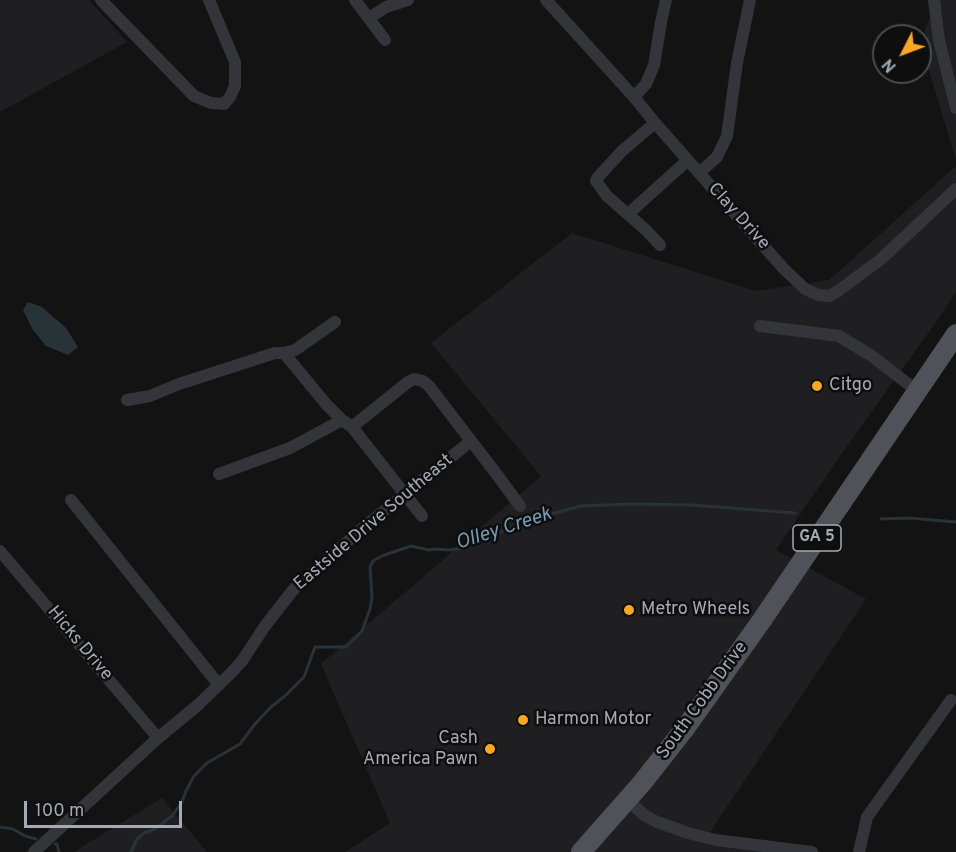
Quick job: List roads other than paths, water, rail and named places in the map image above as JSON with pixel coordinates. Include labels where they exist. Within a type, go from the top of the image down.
[{"type":"main road","name":"South Cobb Drive","points":[[581,852],[628,800],[686,727],[956,334]]},
{"type":"street","points":[[101,0],[194,96],[211,103],[224,104],[235,87],[235,62],[209,0]]},
{"type":"street","points":[[355,0],[385,40]]},
{"type":"street","points":[[369,18],[386,7],[408,0]]},
{"type":"street","name":"Clay Drive","points":[[546,0],[783,268],[806,289],[818,295],[828,296],[838,291],[880,260],[956,189]]},
{"type":"street","points":[[634,97],[646,84],[654,64],[666,0]]},
{"type":"street","points":[[699,173],[717,156],[728,136],[737,63],[750,0]]},
{"type":"street","points":[[934,0],[939,40],[956,108]]},
{"type":"street","points":[[655,123],[622,151],[596,182],[607,196],[660,245]]},
{"type":"street","points":[[628,214],[688,160]]},
{"type":"street","points":[[127,400],[150,396],[179,384],[275,353],[295,350],[335,322]]},
{"type":"street","points":[[760,327],[839,336],[869,354],[917,391]]},
{"type":"street","points":[[284,353],[326,404],[347,423],[422,516]]},
{"type":"street","points":[[219,474],[347,423],[408,382],[418,379],[429,386],[520,506]]},
{"type":"street","name":"Eastside Drive Southeast","points":[[34,852],[219,685],[242,661],[293,590],[364,527],[471,441]]},
{"type":"street","points":[[71,500],[219,685]]},
{"type":"street","name":"Hicks Drive","points":[[0,551],[158,738]]},
{"type":"street","points":[[859,852],[867,818],[951,700]]},
{"type":"street","points":[[628,800],[644,815],[688,833],[716,840],[812,852]]},
{"type":"waterway","name":"Olley Creek","points":[[131,852],[137,839],[172,816],[182,802],[194,776],[207,763],[240,744],[271,707],[304,677],[315,647],[346,647],[362,631],[372,598],[370,567],[373,561],[382,556],[411,546],[429,550],[462,548],[529,520],[581,506],[692,505],[795,513]]},
{"type":"waterway","name":"Olley Creek","points":[[881,519],[909,518],[956,522]]},
{"type":"waterway","name":"Olley Creek","points":[[0,827],[13,829],[36,839]]},
{"type":"waterway","name":"Olley Creek","points":[[55,844],[59,852]]},
{"type":"place","name":"Citgo","points":[[817,386]]},
{"type":"place","name":"Metro Wheels","points":[[629,610]]},
{"type":"place","name":"Harmon Motor","points":[[523,720]]},
{"type":"place","name":"Cash America Pawn","points":[[490,749]]}]
